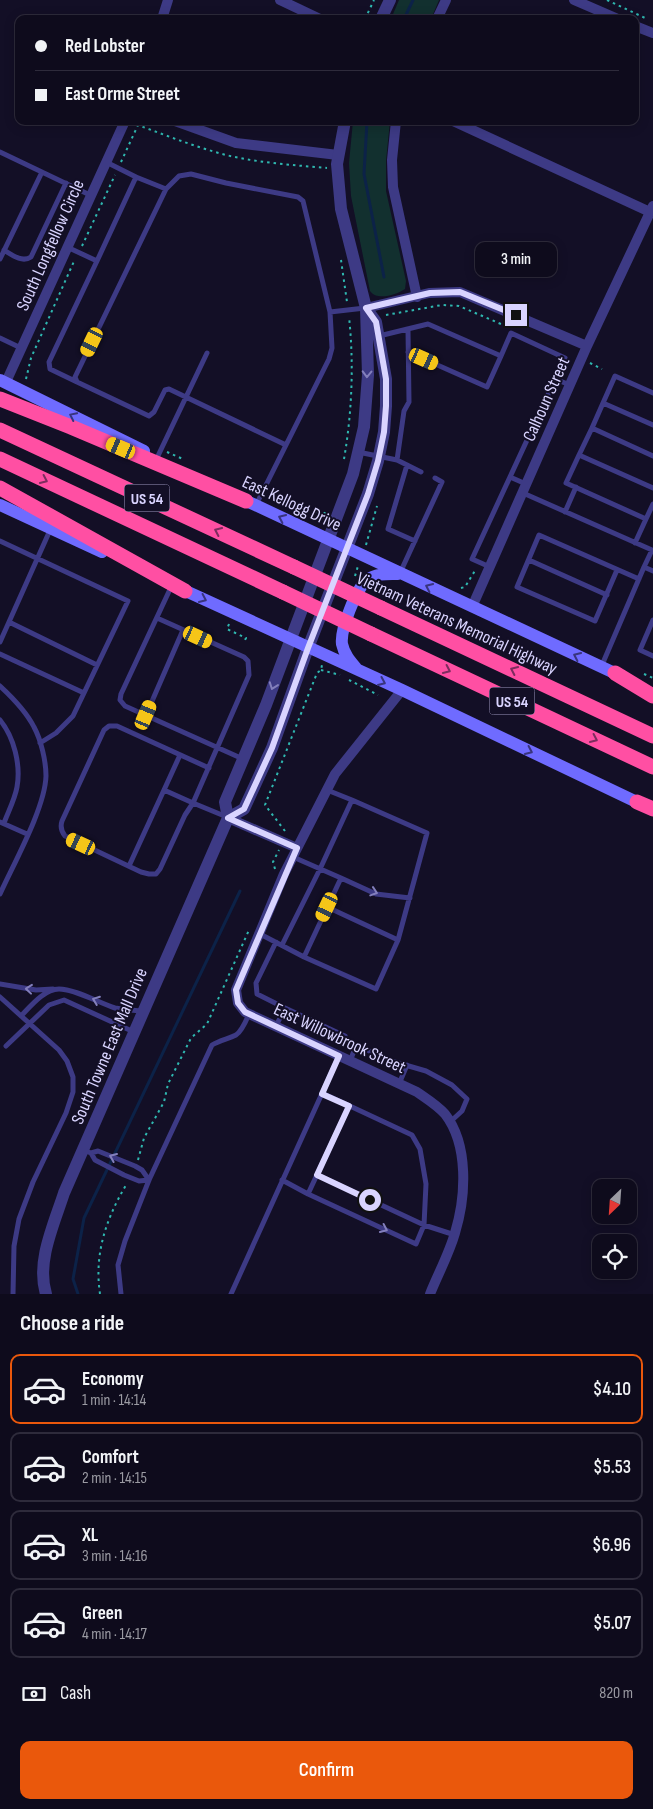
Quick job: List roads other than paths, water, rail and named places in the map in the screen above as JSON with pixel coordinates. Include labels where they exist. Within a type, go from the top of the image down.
[{"type":"highway","points":[[0,400],[155,460],[250,503]]},
{"type":"highway","name":"Vietnam Veterans Memorial Highway","points":[[0,430],[653,736]]},
{"type":"highway","name":"US 54","points":[[0,459],[653,768]]},
{"type":"highway","points":[[0,488],[53,523],[178,588]]},
{"type":"highway","points":[[615,673],[653,696]]},
{"type":"highway","points":[[637,802],[653,809]]},
{"type":"main road","points":[[3,381],[155,460]]},
{"type":"main road","name":"East Kellogg Drive","points":[[250,503],[653,690]]},
{"type":"main road","points":[[0,505],[53,523]]},
{"type":"main road","points":[[358,671],[347,658],[342,644],[342,631],[359,590],[368,579],[382,574],[401,574]]},
{"type":"main road","points":[[178,588],[402,690],[637,802]]},
{"type":"street","points":[[163,15],[168,0]]},
{"type":"street","points":[[280,0],[312,15]]},
{"type":"street","points":[[383,15],[390,0]]},
{"type":"street","points":[[439,15],[446,0]]},
{"type":"street","points":[[574,0],[609,15]]},
{"type":"street","points":[[639,28],[653,34]]},
{"type":"street","name":"South Longfellow Circle","points":[[3,381],[21,348],[123,125]]},
{"type":"street","points":[[186,125],[236,143],[334,155]]},
{"type":"street","points":[[344,125],[334,155],[337,164],[341,209],[366,308],[376,322],[373,338]]},
{"type":"street","points":[[396,125],[392,160],[393,187],[417,297]]},
{"type":"street","points":[[462,125],[652,209]]},
{"type":"street","name":"Calhoun Street","points":[[472,607],[581,359],[652,209]]},
{"type":"street","points":[[366,308],[430,293],[460,292],[587,346]]},
{"type":"street","name":"South Towne East Mall Drive","points":[[46,1294],[42,1281],[47,1244],[64,1193],[87,1151],[134,1032],[228,818],[225,802],[266,706],[353,474],[364,427],[373,338]]},
{"type":"street","name":"South Towne East Mall Drive","points":[[228,818],[244,809],[272,748],[308,648],[368,494],[384,432],[386,406],[386,379],[373,338]]},
{"type":"street","points":[[249,1014],[238,1003],[236,990],[295,853],[335,774],[402,690]]},
{"type":"street","points":[[228,818],[282,842],[295,853]]},
{"type":"street","name":"East Willowbrook Street","points":[[249,1014],[418,1092],[438,1106],[450,1122],[459,1142],[463,1187],[455,1235],[430,1294]]},
{"type":"lane","points":[[0,152],[90,195]]},
{"type":"lane","points":[[106,162],[166,189]]},
{"type":"lane","points":[[0,259],[42,172]]},
{"type":"lane","points":[[77,382],[75,376],[166,189],[179,176],[191,174],[298,197],[303,201],[330,312],[332,348],[329,359],[286,445],[250,503]]},
{"type":"lane","points":[[136,177],[50,362],[50,368],[149,416],[154,412],[165,390],[169,389],[286,445]]},
{"type":"lane","points":[[4,250],[21,259],[27,260],[31,258],[66,183]]},
{"type":"lane","points":[[67,247],[97,262]]},
{"type":"lane","points":[[330,312],[366,308]]},
{"type":"lane","points":[[373,338],[428,324],[501,356]]},
{"type":"lane","points":[[397,460],[404,411],[409,402],[408,330]]},
{"type":"lane","points":[[408,352],[487,387],[511,333],[565,358],[472,559],[490,567]]},
{"type":"lane","points":[[0,338],[21,348]]},
{"type":"lane","points":[[155,460],[207,354]]},
{"type":"lane","points":[[646,519],[566,483],[615,376],[653,393]]},
{"type":"lane","points":[[555,379],[570,385]]},
{"type":"lane","points":[[603,402],[653,425]]},
{"type":"lane","points":[[592,428],[653,456]]},
{"type":"lane","points":[[358,452],[397,460],[421,472]]},
{"type":"lane","points":[[579,455],[653,488]]},
{"type":"lane","points":[[408,465],[388,529],[415,541]]},
{"type":"lane","points":[[510,477],[525,489],[565,512],[652,550],[601,667]]},
{"type":"lane","points":[[401,574],[442,482],[435,478]]},
{"type":"lane","points":[[565,512],[576,487]]},
{"type":"lane","points":[[635,543],[653,504]]},
{"type":"lane","points":[[0,642],[53,523]]},
{"type":"lane","points":[[617,570],[595,621],[517,587],[539,535],[639,579]]},
{"type":"lane","points":[[0,541],[128,601],[73,716],[56,733],[40,743]]},
{"type":"lane","points":[[529,560],[606,595]]},
{"type":"lane","points":[[644,567],[653,571]]},
{"type":"lane","points":[[178,588],[157,618],[121,694],[120,700],[125,706],[243,759]]},
{"type":"lane","points":[[157,618],[244,657],[248,662],[249,675],[209,768],[156,874],[149,874],[129,866],[65,836],[60,827],[104,730],[109,726],[117,726],[209,768]]},
{"type":"lane","points":[[653,620],[640,650],[653,656]]},
{"type":"lane","points":[[9,622],[98,664]]},
{"type":"lane","points":[[146,715],[183,630]]},
{"type":"lane","points":[[0,654],[84,693]]},
{"type":"lane","points":[[0,686],[21,707],[35,728],[46,775],[42,800],[0,894]]},
{"type":"lane","points":[[0,720],[9,734],[14,748],[18,774],[17,789],[2,823],[27,834]]},
{"type":"lane","points":[[129,866],[180,755]]},
{"type":"lane","points":[[164,790],[228,818]]},
{"type":"lane","points":[[260,934],[304,957],[376,989],[398,940],[427,833],[326,790]]},
{"type":"lane","points":[[282,945],[352,800]]},
{"type":"lane","points":[[295,853],[320,869],[376,894],[410,898]]},
{"type":"lane","points":[[304,957],[341,878]]},
{"type":"lane","points":[[327,907],[398,940]]},
{"type":"lane","points":[[276,942],[256,983],[257,994],[345,1036]]},
{"type":"lane","points":[[0,984],[36,990],[58,989],[116,1008],[143,1012]]},
{"type":"lane","points":[[21,1016],[40,998],[58,989]]},
{"type":"lane","points":[[0,997],[58,1050],[67,1061],[73,1077],[73,1092],[66,1113],[33,1182],[19,1219],[14,1246],[13,1294]]},
{"type":"lane","points":[[6,1046],[50,1005],[64,1000],[134,1032]]},
{"type":"lane","points":[[276,1026],[285,1008]]},
{"type":"lane","points":[[121,1294],[118,1266],[125,1241],[149,1180],[212,1045],[236,1035],[249,1014]]},
{"type":"lane","points":[[350,1061],[354,1051],[361,1047],[397,1063],[408,1064],[426,1071],[452,1085],[467,1099],[462,1111],[450,1122]]},
{"type":"lane","points":[[231,1294],[339,1056]]},
{"type":"lane","points":[[399,1084],[408,1064]]},
{"type":"lane","points":[[282,1180],[416,1244],[424,1225],[426,1184],[420,1149],[412,1135],[322,1094]]},
{"type":"lane","points":[[308,1194],[349,1106]]},
{"type":"lane","points":[[87,1151],[98,1151],[135,1166],[142,1170],[149,1180]]},
{"type":"lane","points":[[87,1151],[95,1160],[138,1182],[149,1180]]},
{"type":"lane","points":[[317,1175],[424,1225],[455,1235]]},
{"type":"waterway","points":[[406,15],[413,0]]},
{"type":"waterway","points":[[367,125],[364,174],[384,277]]},
{"type":"waterway","points":[[78,1294],[73,1279],[84,1218],[240,891]]}]
